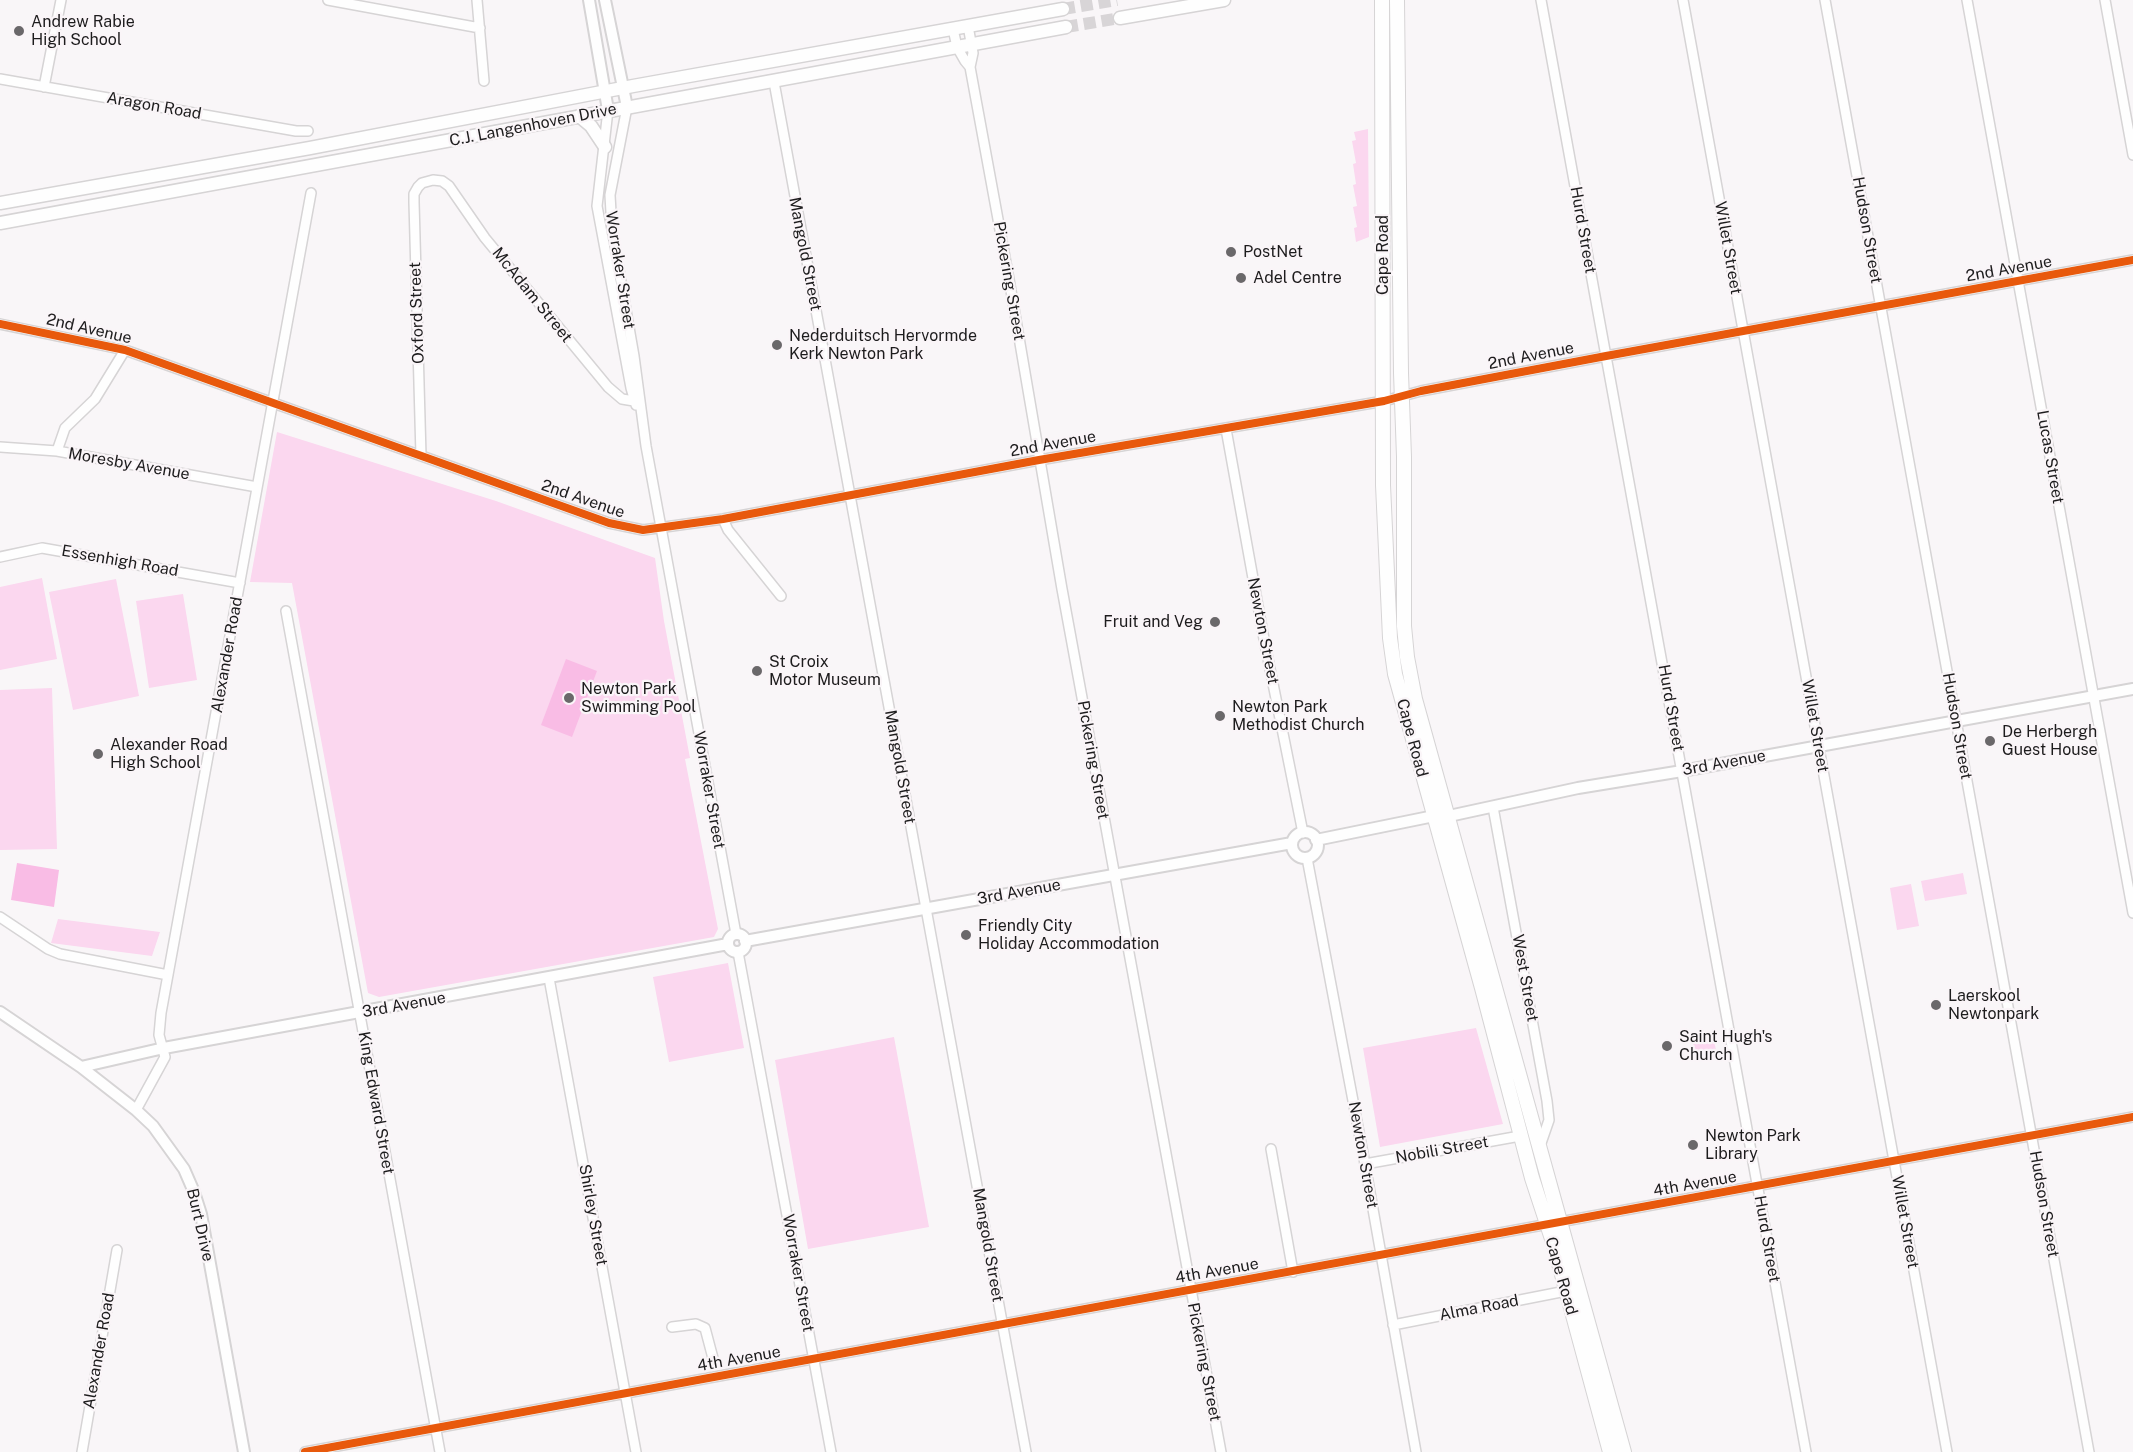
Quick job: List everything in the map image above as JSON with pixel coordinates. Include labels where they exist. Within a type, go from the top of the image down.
[{"type":"main road","points":[[1120,18],[1224,0]]},
{"type":"main road","name":"Cape Road","points":[[1382,0],[1383,485],[1390,638],[1395,674],[1482,988],[1520,1136],[1554,1245],[1610,1452]]},
{"type":"main road","name":"Cape Road","points":[[1397,0],[1404,626],[1407,657],[1415,699],[1624,1452]]},
{"type":"main road","name":"C.J. Langenhoven Drive","points":[[0,203],[1063,9]]},
{"type":"main road","name":"C.J. Langenhoven Drive","points":[[0,223],[608,110],[637,108],[1066,27]]},
{"type":"main road","points":[[579,116],[591,126],[604,147]]},
{"type":"street","points":[[44,87],[61,0]]},
{"type":"street","points":[[328,0],[344,1],[480,27]]},
{"type":"street","points":[[477,0],[484,81]]},
{"type":"street","points":[[589,0],[608,110]]},
{"type":"street","points":[[605,0],[627,107]]},
{"type":"street","name":"Hurd Street","points":[[1541,0],[1806,1452]]},
{"type":"street","name":"Willet Street","points":[[1683,0],[1947,1452]]},
{"type":"street","name":"Hudson Street","points":[[1825,0],[2089,1452]]},
{"type":"street","name":"Lucas Street","points":[[1966,0],[2133,913]]},
{"type":"street","points":[[2105,0],[2133,155]]},
{"type":"street","name":"Pickering Street","points":[[968,26],[972,44],[970,67],[1010,279],[1039,460],[1221,1452]]},
{"type":"street","name":"Pickering Street","points":[[953,28],[957,47],[970,67]]},
{"type":"street","name":"Aragon Road","points":[[0,79],[296,131],[308,131]]},
{"type":"street","name":"Mangold Street","points":[[774,82],[1026,1452]]},
{"type":"street","name":"Worraker Street","points":[[627,107],[609,203],[612,230],[634,356],[637,402],[736,934]]},
{"type":"street","name":"Worraker Street","points":[[608,110],[597,206],[631,388],[637,402]]},
{"type":"street","name":"McAdam Street","points":[[433,180],[442,181],[449,186],[485,238],[608,387],[622,399],[637,402]]},
{"type":"street","name":"Oxford Street","points":[[421,456],[414,194],[418,187],[433,180]]},
{"type":"street","name":"Alexander Road","points":[[136,1110],[164,1062],[164,1048],[159,1029],[168,975],[311,193]]},
{"type":"street","name":"2nd Avenue","points":[[0,324],[125,350],[609,524],[643,530],[723,519],[1039,460],[1384,401],[1606,356],[2133,260]]},
{"type":"street","points":[[57,451],[65,428],[94,399],[125,350]]},
{"type":"street","name":"Newton Street","points":[[1226,429],[1262,628],[1303,832]]},
{"type":"street","name":"Moresby Avenue","points":[[0,447],[57,451],[257,487]]},
{"type":"street","points":[[723,519],[728,530],[781,596]]},
{"type":"street","name":"Essenhigh Road","points":[[0,557],[42,548],[240,582]]},
{"type":"street","name":"King Edward Street","points":[[286,611],[440,1452]]},
{"type":"street","name":"3rd Avenue","points":[[1316,840],[1434,816],[1449,816],[1578,788],[2133,689]]},
{"type":"street","name":"West Street","points":[[1493,807],[1549,1119],[1540,1147]]},
{"type":"street","points":[[1303,832],[1313,835],[1316,840],[1316,851],[1307,858],[1296,854],[1292,843],[1296,836],[1303,832]]},
{"type":"street","name":"3rd Avenue","points":[[745,941],[1292,843]]},
{"type":"street","name":"Newton Street","points":[[1307,858],[1365,1164],[1416,1452]]},
{"type":"street","points":[[0,917],[48,949],[60,954],[168,975]]},
{"type":"street","points":[[736,934],[740,934],[745,941],[744,948],[738,952],[732,950],[728,944],[730,937],[736,934]]},
{"type":"street","name":"3rd Avenue","points":[[81,1067],[164,1048],[728,944]]},
{"type":"street","name":"Worraker Street","points":[[738,952],[831,1452]]},
{"type":"street","name":"Shirley Street","points":[[549,978],[636,1452]]},
{"type":"street","name":"Burt Drive","points":[[0,1012],[81,1067],[136,1110],[153,1126],[179,1161],[196,1198],[244,1452]]},
{"type":"street","name":"4th Avenue","points":[[305,1452],[2133,1117]]},
{"type":"street","name":"Nobili Street","points":[[1365,1164],[1520,1136]]},
{"type":"street","points":[[1271,1149],[1293,1272]]},
{"type":"street","name":"Alexander Road","points":[[82,1452],[117,1250]]},
{"type":"street","name":"Alma Road","points":[[1393,1325],[1566,1291]]},
{"type":"street","points":[[672,1327],[696,1324],[705,1328],[714,1362]]},
{"type":"shaded area","points":[[1368,129],[1369,237],[1356,242],[1354,228],[1357,227],[1353,207],[1357,206],[1353,185],[1356,184],[1353,164],[1356,163],[1352,141],[1356,140],[1354,132]]},
{"type":"shaded area","points":[[277,432],[496,501],[655,558],[664,621],[690,758],[685,759],[718,929],[714,937],[379,997],[368,993],[292,583],[250,582]]},
{"type":"shaded area","points":[[42,578],[57,659],[0,670],[0,587]]},
{"type":"shaded area","points":[[116,579],[139,696],[73,710],[49,592]]},
{"type":"shaded area","points":[[183,594],[197,680],[149,688],[136,601]]},
{"type":"shaded area","name":"Newton Park Swimming Pool","points":[[566,659],[597,671],[572,737],[541,725]]},
{"type":"shaded area","points":[[52,688],[57,849],[0,850],[0,690]]},
{"type":"shaded area","points":[[17,863],[59,870],[54,907],[11,900]]},
{"type":"shaded area","points":[[1963,873],[1967,894],[1925,901],[1921,881]]},
{"type":"shaded area","points":[[1911,884],[1919,926],[1897,930],[1890,888]]},
{"type":"shaded area","points":[[58,919],[160,932],[152,956],[51,943]]},
{"type":"shaded area","points":[[728,963],[744,1048],[669,1062],[653,977]]},
{"type":"shaded area","points":[[1476,1028],[1503,1124],[1380,1147],[1363,1048]]},
{"type":"shaded area","points":[[1713,1034],[1717,1056],[1696,1060],[1692,1038]]},
{"type":"shaded area","points":[[894,1037],[929,1227],[808,1249],[775,1060]]},
{"type":"tunnel","points":[[1063,9],[1117,0]]},
{"type":"tunnel","points":[[1066,27],[1120,18]]},
{"type":"cycle path","points":[[0,324],[125,350],[609,523],[643,530],[723,519],[1039,460],[1384,401],[1421,391],[1606,356],[2133,260]]},
{"type":"cycle path","points":[[305,1452],[2133,1117]]},
{"type":"place","name":"Andrew Rabie High School","points":[[19,31]]},
{"type":"place","name":"PostNet","points":[[1231,252]]},
{"type":"place","name":"Adel Centre","points":[[1241,278]]},
{"type":"place","name":"Nederduitsch Hervormde Kerk Newton Park","points":[[777,345]]},
{"type":"place","name":"Fruit and Veg","points":[[1215,622]]},
{"type":"place","name":"St Croix Motor Museum","points":[[757,671]]},
{"type":"place","name":"Newton Park Swimming Pool","points":[[569,698]]},
{"type":"place","name":"Newton Park Methodist Church","points":[[1220,716]]},
{"type":"place","name":"De Herbergh Guest House","points":[[1990,741]]},
{"type":"place","name":"Alexander Road High School","points":[[98,754]]},
{"type":"place","name":"Friendly City Holiday Accommodation","points":[[966,935]]},
{"type":"place","name":"Laerskool Newtonpark","points":[[1936,1005]]},
{"type":"place","name":"Saint Hugh's Church","points":[[1667,1046]]},
{"type":"place","name":"Newton Park Library","points":[[1693,1145]]}]
